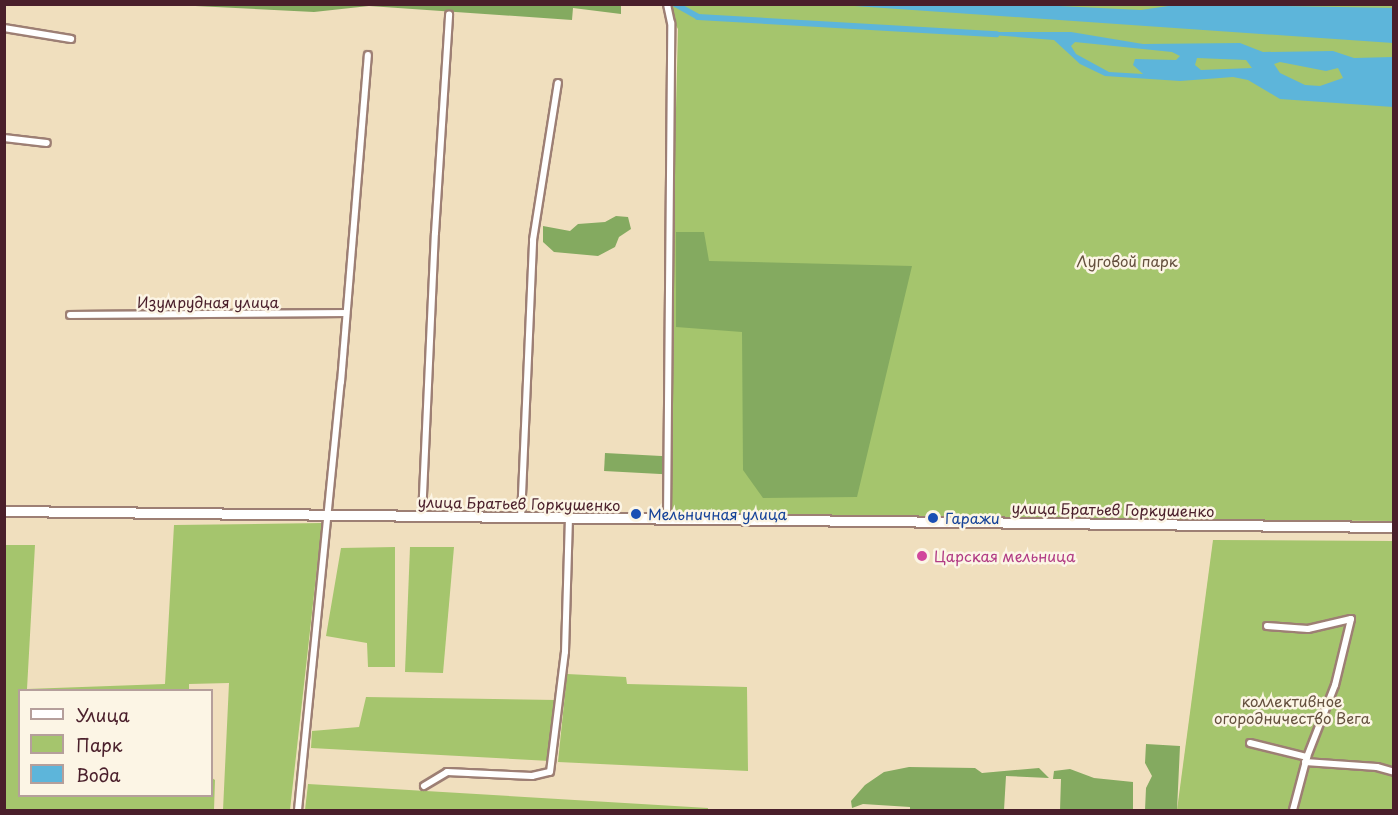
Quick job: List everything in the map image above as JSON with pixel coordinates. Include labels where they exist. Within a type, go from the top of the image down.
[{"type":"street","points":[[667,519],[671,44],[668,4]]},
{"type":"street","points":[[422,517],[435,233],[449,14]]},
{"type":"street","points":[[4,28],[71,39]]},
{"type":"street","points":[[298,810],[346,313],[368,55]]},
{"type":"street","points":[[521,518],[533,240],[558,83]]},
{"type":"street","points":[[4,138],[46,143]]},
{"type":"street","name":"Изумрудная улица","points":[[70,315],[346,313]]},
{"type":"street","name":"улица Братьев Горкушенко","points":[[4,511],[1394,527]]},
{"type":"street","points":[[424,786],[447,772],[532,776],[550,772],[565,652],[569,519]]},
{"type":"street","points":[[1267,626],[1308,628],[1351,619],[1335,685],[1306,760],[1293,810]]},
{"type":"street","points":[[1250,743],[1306,760],[1377,767],[1394,771]]},
{"type":"green space","points":[[621,4],[621,14],[573,8],[572,20],[369,6],[314,12],[175,5]]},
{"type":"green space","name":"Луговой парк","points":[[664,5],[1393,5],[1393,521],[671,517],[673,108],[676,108],[678,29]]},
{"type":"green space","points":[[616,216],[628,217],[631,229],[619,237],[615,247],[598,256],[554,252],[543,242],[543,226],[570,231],[578,224],[605,222]]},
{"type":"green space","points":[[676,232],[704,232],[709,261],[912,266],[857,497],[763,498],[743,470],[742,332],[676,327]]},
{"type":"green space","points":[[605,453],[666,456],[665,474],[604,471]]},
{"type":"green space","points":[[322,523],[290,810],[223,810],[229,683],[189,684],[189,689],[27,689],[165,684],[174,525]]},
{"type":"green space","name":"коллективное огородничество Вега","points":[[1213,540],[1393,541],[1393,810],[1177,810]]},
{"type":"green space","points":[[5,545],[35,545],[27,689],[18,689],[18,797],[213,797],[213,779],[215,780],[214,810],[5,810]]},
{"type":"green space","points":[[395,547],[395,667],[368,667],[367,643],[326,636],[341,548]]},
{"type":"green space","points":[[410,547],[454,547],[443,673],[405,672]]},
{"type":"green space","points":[[567,674],[626,677],[627,684],[747,687],[748,771],[558,762]]},
{"type":"green space","points":[[366,697],[556,700],[550,761],[311,748],[312,731],[359,727]]},
{"type":"green space","points":[[1146,744],[1180,746],[1177,810],[1145,810],[1146,788],[1152,776],[1145,763]]},
{"type":"green space","points":[[909,767],[975,768],[982,773],[1039,768],[1049,778],[1006,776],[1004,810],[910,810],[910,807],[863,804],[852,808],[851,801],[865,785],[884,772]]},
{"type":"green space","points":[[1070,769],[1094,778],[1133,782],[1133,810],[1060,810],[1061,779],[1053,779],[1054,771]]},
{"type":"green space","points":[[308,784],[708,808],[708,810],[305,810]]},
{"type":"water","points":[[1182,4],[1393,8],[1393,43],[840,5],[1039,5],[1141,10]]},
{"type":"water","points":[[992,32],[1071,32],[1143,44],[1240,43],[1263,52],[1333,51],[1354,58],[1393,57],[1393,107],[1280,99],[1248,80],[1233,77],[1180,81],[1105,76],[1080,64],[1054,40],[992,35]],"holes":[[[1075,42],[1172,52],[1180,56],[1176,60],[1135,59],[1133,65],[1143,74],[1109,72],[1076,54],[1071,46]],[[1197,58],[1246,60],[1252,68],[1201,70],[1195,65]],[[1280,62],[1326,71],[1338,68],[1343,78],[1320,86],[1305,85],[1280,73],[1274,64]]]},
{"type":"waterway","points":[[675,4],[698,17],[997,34]]},
{"type":"place","name":"Мельничная улица","points":[[636,514]]},
{"type":"place","name":"Гаражи","points":[[933,518]]},
{"type":"place","name":"Царская мельница","points":[[922,556]]}]
